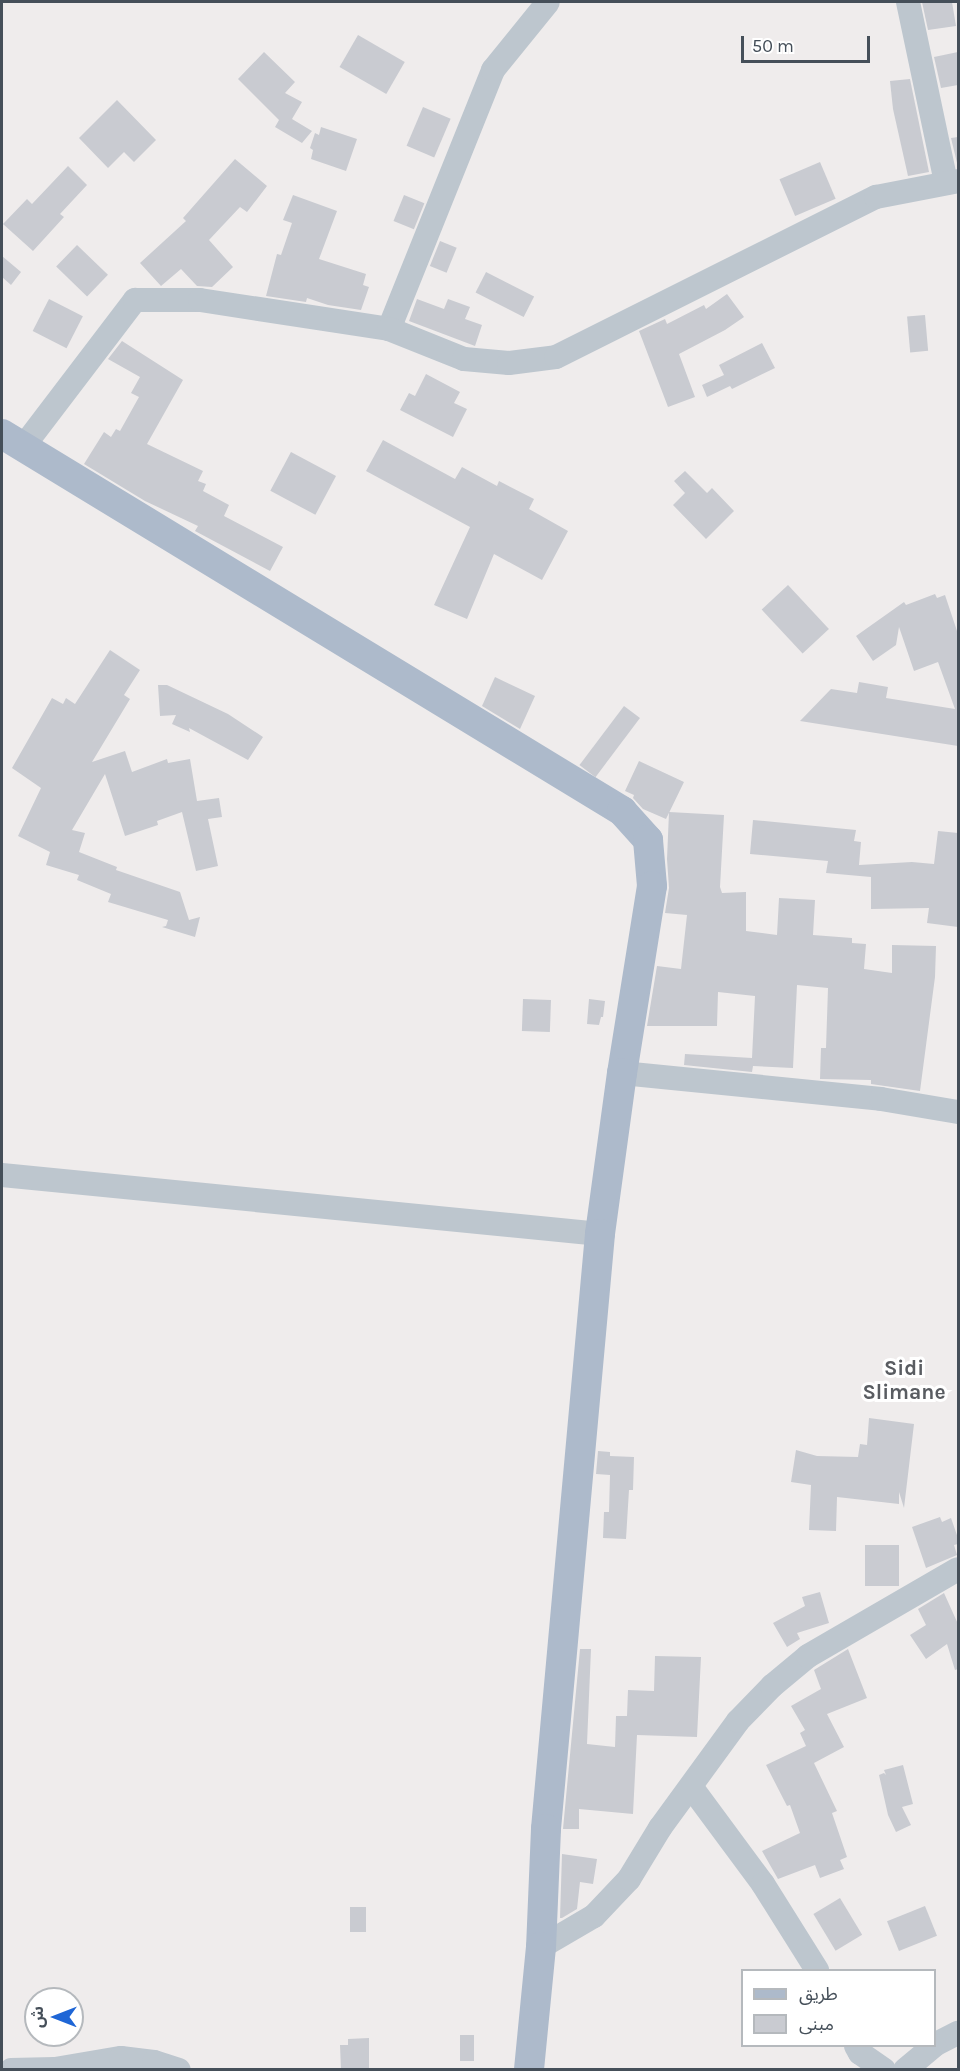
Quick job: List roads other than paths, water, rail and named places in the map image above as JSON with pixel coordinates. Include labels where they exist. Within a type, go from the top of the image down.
[{"type":"main road","points":[[13,441],[622,811],[648,840],[652,886],[622,1073],[600,1234],[546,1829],[541,1947],[529,2070]]},
{"type":"street","points":[[389,329],[493,70],[548,2]]},
{"type":"street","points":[[13,441],[135,300],[200,300],[389,329],[464,359],[508,363],[556,357],[876,197],[952,182],[908,2]]},
{"type":"street","points":[[622,1073],[689,1082],[881,1099],[958,1112]]},
{"type":"street","points":[[2,1175],[600,1234]]},
{"type":"street","points":[[541,1947],[594,1916],[629,1879],[660,1828],[692,1788],[738,1721],[772,1686],[808,1656],[958,1569]]},
{"type":"street","points":[[692,1788],[763,1884],[816,1969]]},
{"type":"street","points":[[936,2044],[958,2033]]},
{"type":"street","points":[[857,2047],[860,2053],[884,2070]]},
{"type":"street","points":[[905,2070],[932,2047]]},
{"type":"street","points":[[11,2070],[55,2069],[121,2058],[154,2062],[179,2070]]},
{"type":"district","name":"Sidi Slimane","points":[[904,1380]]}]
